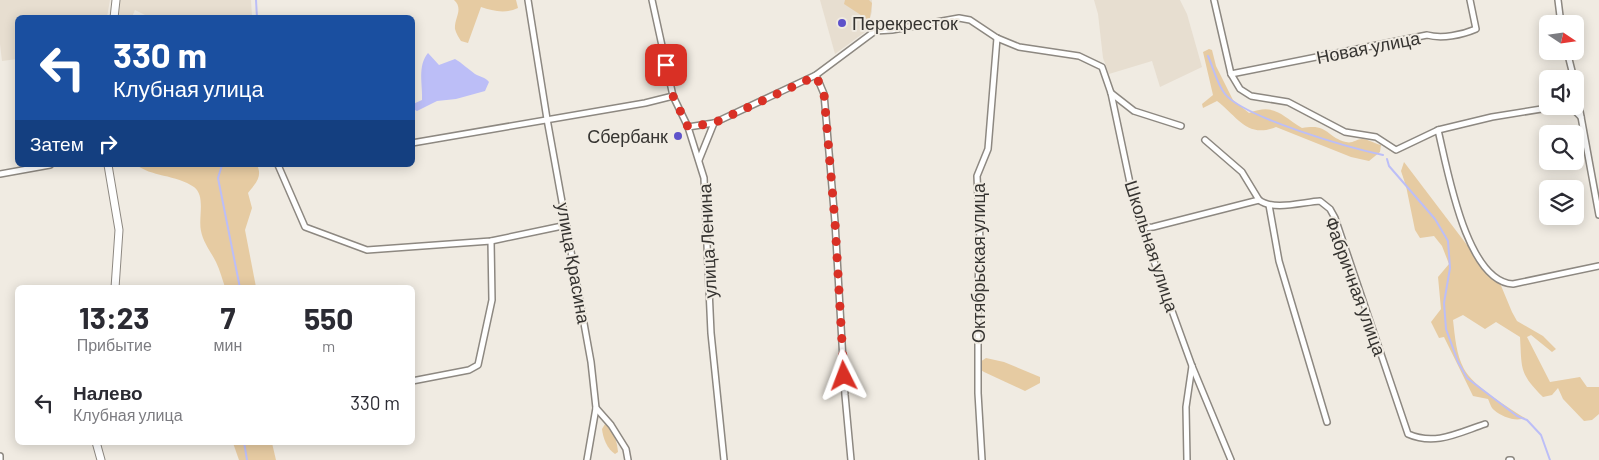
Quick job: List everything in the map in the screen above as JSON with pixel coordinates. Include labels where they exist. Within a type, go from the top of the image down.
[{"type":"street","points":[[114,15],[116,0]]},
{"type":"street","name":"улица Красина","points":[[528,0],[547,119],[591,362],[596,408],[588,460]]},
{"type":"street","name":"улица Ленина","points":[[652,0],[673,96],[688,127],[704,178],[711,333],[724,460]]},
{"type":"street","points":[[1214,0],[1231,74],[1240,89],[1251,96],[1288,102],[1345,132],[1376,137],[1396,150],[1438,130],[1492,117],[1539,109]]},
{"type":"street","name":"Новая улица","points":[[1231,74],[1427,35],[1464,34],[1476,29],[1470,0]]},
{"type":"street","points":[[1558,0],[1560,15]]},
{"type":"street","points":[[688,127],[714,123],[816,76],[875,30],[892,30],[959,18],[970,20],[998,38]]},
{"type":"street","name":"Школьная улица","points":[[998,38],[1019,47],[1079,56],[1102,67],[1111,93],[1134,202],[1142,228],[1192,366],[1212,410],[1231,460]]},
{"type":"street","name":"Октябрьская улица","points":[[982,460],[978,393],[980,241],[978,176],[988,150],[998,38]]},
{"type":"street","points":[[816,76],[824,94],[835,222],[845,395],[851,460]]},
{"type":"street","points":[[1111,93],[1134,111],[1181,126]]},
{"type":"street","points":[[415,142],[673,96]]},
{"type":"street","points":[[1581,117],[1599,215]]},
{"type":"street","points":[[699,160],[714,123]]},
{"type":"street","points":[[1438,130],[1459,214],[1478,259],[1491,275],[1503,284],[1513,284],[1599,266]]},
{"type":"street","points":[[1142,228],[1153,227],[1259,200],[1242,172],[1205,140]]},
{"type":"street","points":[[0,174],[39,167]]},
{"type":"street","points":[[108,167],[119,230],[115,285]]},
{"type":"street","points":[[279,167],[305,227],[366,250],[491,241],[567,225]]},
{"type":"street","name":"Фабричная улица","points":[[1259,200],[1269,204],[1296,204],[1320,201],[1330,209],[1341,236],[1408,434],[1420,440],[1441,439],[1484,424]]},
{"type":"street","points":[[1269,204],[1279,261],[1327,422]]},
{"type":"street","points":[[415,380],[469,370],[478,365],[492,300],[491,241]]},
{"type":"street","name":"Школьная улица","points":[[1187,460],[1186,407],[1192,366]]},
{"type":"street","points":[[596,408],[611,425],[626,450],[628,460]]},
{"type":"street","points":[[97,445],[101,460]]},
{"type":"shaded area","points":[[0,0],[110,0],[107,15],[15,15],[15,59],[2,61]]},
{"type":"shaded area","points":[[120,0],[251,0],[252,15],[145,15],[135,10],[133,15],[119,15]]},
{"type":"shaded area","points":[[454,0],[516,0],[518,8],[495,11],[481,7],[468,43],[461,41],[455,31],[458,7]]},
{"type":"shaded area","points":[[820,0],[872,0],[872,12],[865,32],[835,54]]},
{"type":"shaded area","points":[[845,0],[869,0],[872,3],[870,18],[867,19],[844,4]]},
{"type":"shaded area","points":[[1094,0],[1180,0],[1187,14],[1202,67],[1160,87],[1152,61],[1109,74],[1103,58],[1098,14]]},
{"type":"shaded area","points":[[1209,49],[1212,50],[1216,66],[1233,100],[1249,113],[1265,109],[1271,110],[1283,115],[1302,128],[1317,127],[1339,140],[1350,142],[1362,139],[1381,145],[1380,152],[1369,161],[1351,157],[1276,127],[1266,130],[1250,128],[1217,101],[1203,108],[1202,104],[1213,95],[1203,52]]},
{"type":"shaded area","points":[[1404,162],[1467,245],[1497,276],[1517,321],[1543,336],[1556,349],[1552,352],[1531,335],[1527,337],[1550,382],[1580,377],[1587,387],[1599,387],[1599,414],[1592,420],[1584,421],[1563,399],[1558,388],[1552,395],[1543,397],[1535,389],[1523,370],[1520,337],[1496,322],[1485,329],[1463,315],[1453,320],[1455,339],[1464,369],[1483,389],[1525,418],[1513,419],[1505,417],[1491,407],[1488,399],[1473,396],[1444,337],[1439,338],[1431,322],[1441,309],[1438,277],[1449,264],[1442,246],[1434,236],[1420,238],[1415,230],[1401,171]]},
{"type":"shaded area","points":[[140,167],[258,167],[259,177],[248,193],[252,208],[245,230],[256,285],[224,285],[202,235],[200,226],[201,201],[198,191],[180,180]]},
{"type":"shaded area","points":[[986,358],[1004,362],[1040,377],[1040,383],[1025,391],[981,370],[980,362]]},
{"type":"shaded area","points":[[605,424],[611,430],[616,440],[618,452],[615,454],[604,440],[602,429]]},
{"type":"shaded area","points":[[234,445],[272,445],[276,460],[239,460]]},
{"type":"water","points":[[428,53],[439,65],[455,59],[489,82],[485,91],[456,99],[437,101],[417,111],[415,110],[415,103],[422,100],[421,76]]},
{"type":"waterway","points":[[256,0],[257,15]]},
{"type":"waterway","points":[[1208,56],[1217,80],[1225,94],[1253,113],[1299,131],[1383,155]]},
{"type":"waterway","points":[[1387,159],[1389,166],[1435,219],[1448,241],[1450,268],[1444,303],[1446,329],[1458,362],[1467,378],[1517,416],[1527,420],[1541,435],[1550,460]]},
{"type":"waterway","points":[[221,167],[218,178],[239,285]]},
{"type":"waterway","points":[[244,445],[247,460]]},
{"type":"place","name":"Перекресток","points":[[842,23]]},
{"type":"place","name":"Сбербанк","points":[[678,136]]},
{"type":"route","points":[[666,65],[673,96],[688,127],[714,123],[816,76],[824,94],[835,222],[844,376]]}]
